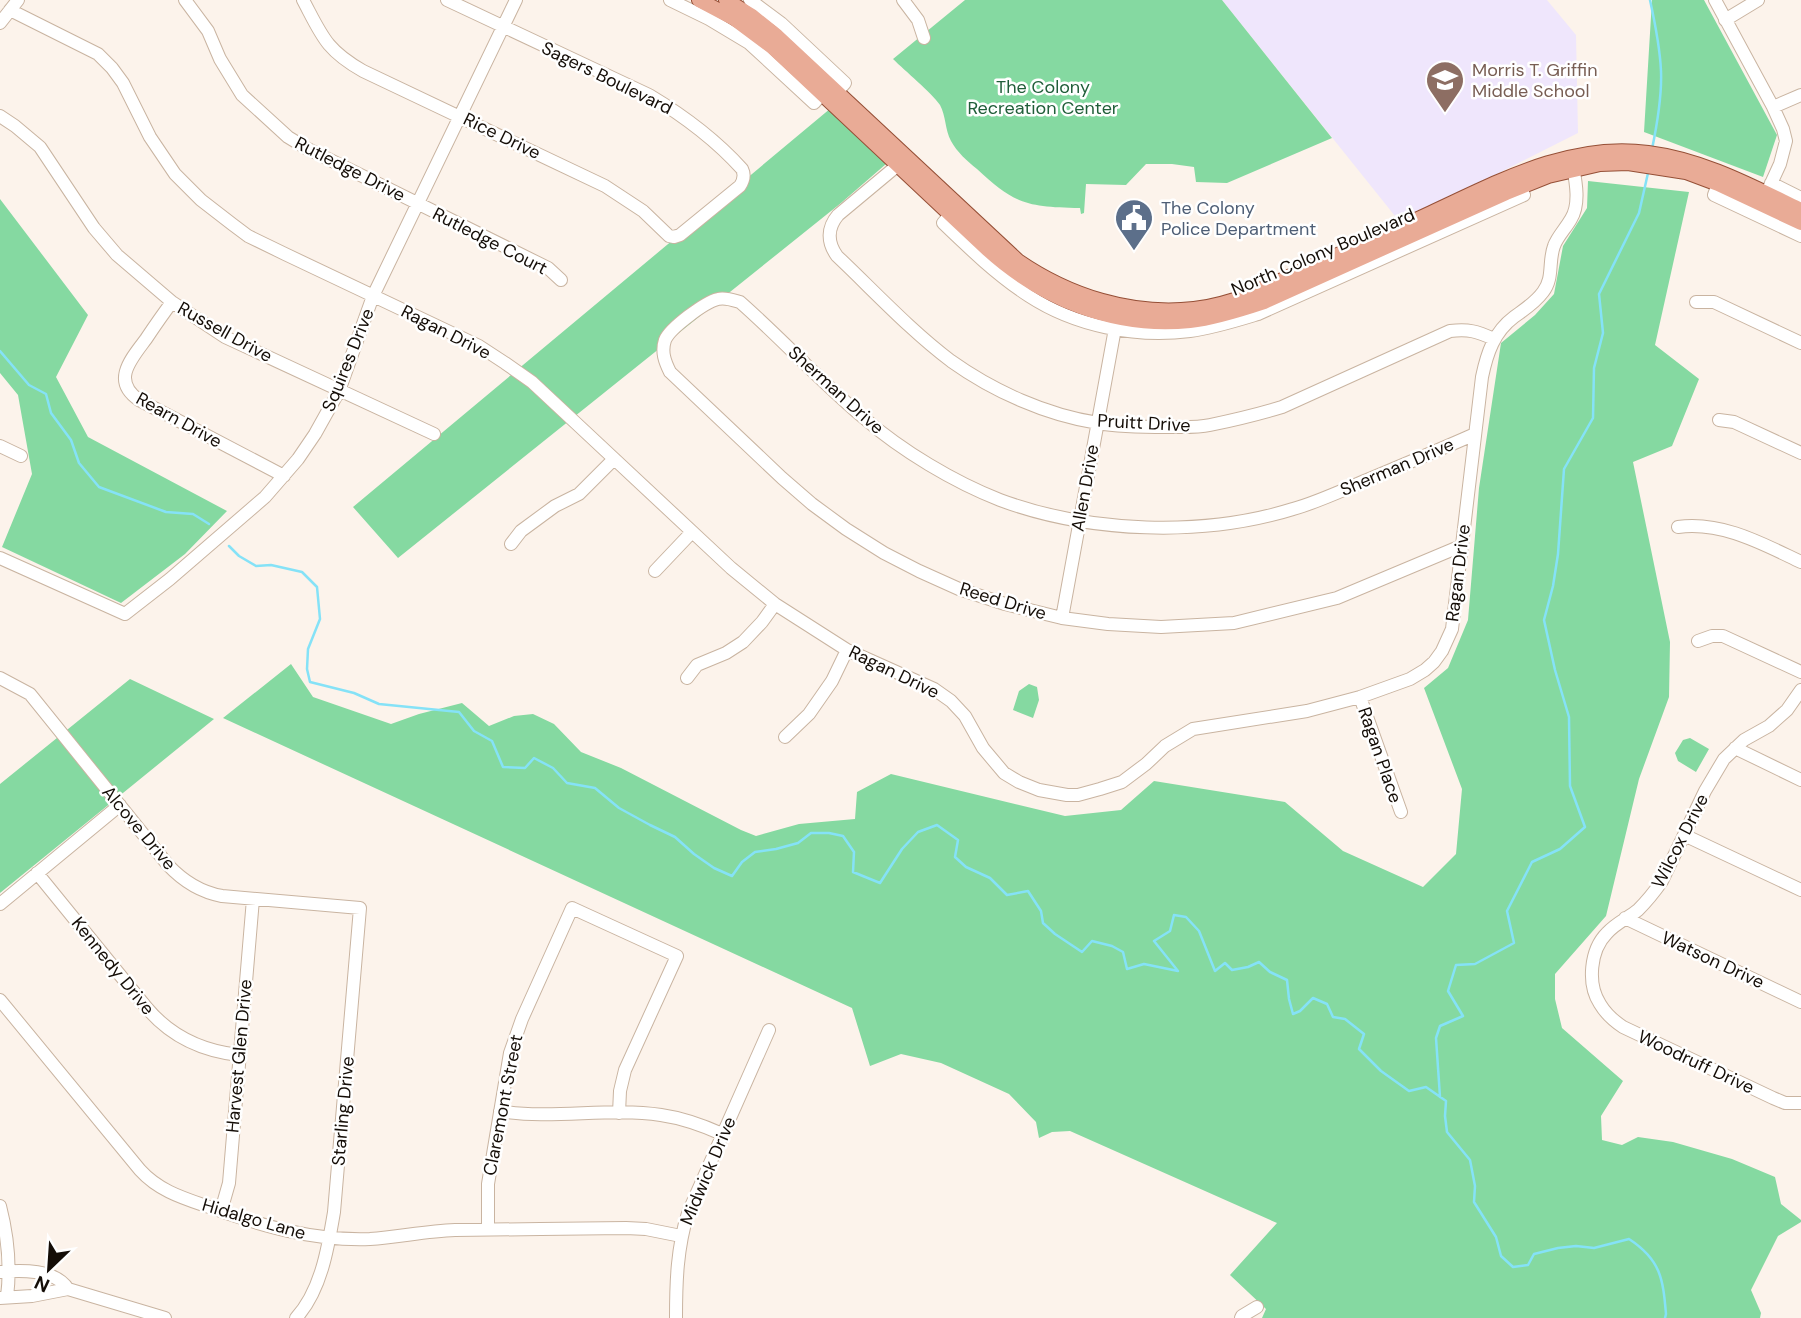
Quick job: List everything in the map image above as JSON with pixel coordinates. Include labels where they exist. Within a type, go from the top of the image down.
[{"type":"main road","name":"North Colony Boulevard","points":[[699,0],[747,27],[829,93],[902,161],[952,201],[1018,261],[1054,282],[1090,297],[1118,317]]},
{"type":"main road","name":"North Colony Boulevard","points":[[731,1],[777,36],[829,93]]},
{"type":"main road","name":"North Colony Boulevard","points":[[1118,317],[1143,309],[1194,309],[1224,304],[1252,295],[1464,197],[1532,169],[1614,151],[1646,152],[1698,163],[1801,210]]},
{"type":"main road","name":"North Colony Boulevard","points":[[902,161],[950,215],[1018,275],[1050,295],[1086,309],[1148,321],[1189,321],[1227,314],[1264,302],[1548,176],[1572,162],[1628,163],[1686,172],[1718,184],[1766,194],[1801,223]]},
{"type":"street","name":"Rutledge Drive","points":[[185,0],[208,31],[220,59],[242,95],[288,137],[418,205]]},
{"type":"street","name":"Rice Drive","points":[[303,0],[320,32],[343,60],[605,186],[643,211],[669,236],[680,235],[711,210]]},
{"type":"street","name":"Sagers Boulevard","points":[[447,0],[649,95],[691,122],[722,147],[744,174],[740,186],[711,210]]},
{"type":"street","name":"Squires Drive","points":[[0,558],[125,614],[170,579],[265,496],[284,476],[315,434],[339,391],[373,296],[516,0]]},
{"type":"street","points":[[670,0],[749,43],[814,103],[845,83],[781,23],[750,0]]},
{"type":"street","points":[[903,0],[918,19],[924,38]]},
{"type":"street","points":[[1715,0],[1783,129],[1786,141],[1780,164],[1766,194],[1801,198]]},
{"type":"street","points":[[1725,20],[1758,0]]},
{"type":"street","points":[[0,23],[14,5]]},
{"type":"street","name":"Ragan Drive","points":[[14,5],[98,54],[123,83],[139,119],[175,174],[201,200],[248,236],[479,346],[505,363],[532,382],[731,568],[775,604],[847,650],[934,689],[951,701],[965,716],[983,748],[1004,773],[1039,790],[1067,795],[1091,792],[1122,782],[1165,746],[1193,729],[1307,711],[1360,697],[1410,679],[1425,670],[1442,651],[1452,629],[1485,359],[1502,328],[1534,303],[1545,290],[1551,275],[1550,260],[1554,244],[1574,216],[1576,206],[1572,162]]},
{"type":"street","points":[[1773,107],[1801,95]]},
{"type":"street","name":"Russell Drive","points":[[0,116],[40,147],[94,228],[117,254],[172,302],[225,337],[434,435]]},
{"type":"street","name":"Pruitt Drive","points":[[902,161],[838,215],[832,223],[829,240],[832,248],[837,256],[918,333],[951,361],[1013,397],[1051,411],[1097,423],[1156,427],[1209,425],[1282,407],[1450,331],[1466,329],[1494,339]]},
{"type":"street","points":[[1718,184],[1714,195],[1801,236]]},
{"type":"street","name":"Rutledge Court","points":[[418,205],[548,268],[561,280]]},
{"type":"street","name":"Sherman Drive","points":[[687,318],[705,304],[717,299],[740,302],[864,419],[913,454],[999,500],[1038,512],[1080,520],[1133,527],[1172,528],[1213,526],[1252,519],[1293,509],[1328,496],[1475,434]]},
{"type":"street","name":"Rearn Drive","points":[[172,302],[127,365],[125,384],[128,391],[139,400],[284,476]]},
{"type":"street","points":[[1696,302],[1714,302],[1801,343]]},
{"type":"street","name":"Allen Drive","points":[[1062,618],[1118,317]]},
{"type":"street","name":"Reed Drive","points":[[687,318],[666,339],[664,360],[670,372],[782,478],[846,529],[884,552],[959,589],[1005,604],[1062,618],[1108,624],[1199,626],[1234,623],[1337,598],[1461,546]]},
{"type":"street","points":[[1719,420],[1734,422],[1801,453]]},
{"type":"street","points":[[0,446],[21,456]]},
{"type":"street","points":[[511,544],[521,531],[544,514],[579,494],[614,459]]},
{"type":"street","points":[[1678,527],[1691,525],[1726,530],[1801,562]]},
{"type":"street","points":[[655,571],[692,532]]},
{"type":"street","points":[[687,678],[697,665],[726,653],[743,642],[775,604]]},
{"type":"street","points":[[1698,641],[1712,636],[1723,636],[1801,672]]},
{"type":"street","points":[[785,737],[809,714],[832,681],[847,650]]},
{"type":"street","name":"Alcove Drive","points":[[0,678],[30,694],[170,867],[188,882],[213,894],[360,908]]},
{"type":"street","name":"Wilcox Drive","points":[[1600,1004],[1592,982],[1594,958],[1605,935],[1655,892],[1724,759],[1744,740],[1769,726],[1787,710],[1801,690]]},
{"type":"street","name":"Ragan Place","points":[[1360,697],[1401,812]]},
{"type":"street","points":[[1735,748],[1801,780]]},
{"type":"street","points":[[0,904],[120,805]]},
{"type":"street","points":[[1684,835],[1801,890]]},
{"type":"street","name":"Kennedy Drive","points":[[37,873],[160,1022],[176,1035],[198,1045],[239,1055]]},
{"type":"street","name":"Harvest Glen Drive","points":[[221,1212],[229,1183],[253,899]]},
{"type":"street","name":"Starling Drive","points":[[301,1315],[317,1281],[329,1238],[335,1199],[360,908]]},
{"type":"street","name":"Claremont Street","points":[[488,1230],[488,1184],[507,1066],[514,1039],[572,908],[677,956],[624,1072],[619,1113]]},
{"type":"street","name":"Watson Drive","points":[[1625,918],[1801,1002]]},
{"type":"street","name":"Hidalgo Lane","points":[[0,1000],[148,1179],[169,1193],[221,1212],[277,1229],[329,1238],[369,1239],[433,1231],[631,1228],[681,1236]]},
{"type":"street","name":"Woodruff Drive","points":[[1600,1004],[1611,1018],[1623,1027],[1773,1098],[1785,1103],[1801,1103]]},
{"type":"street","name":"Midwick Drive","points":[[676,1318],[676,1273],[681,1236],[693,1198],[769,1030]]},
{"type":"street","points":[[500,1111],[522,1114],[650,1114],[675,1117],[722,1134]]},
{"type":"street","points":[[0,1206],[7,1232],[3,1297],[32,1296],[68,1289],[164,1318]]},
{"type":"street","points":[[5,1272],[34,1272],[52,1276],[64,1282],[68,1289]]},
{"type":"street","points":[[1241,1318],[1257,1307]]},
{"type":"shaded area","name":"Morris T. Griffin Middle School","points":[[1222,0],[1547,0],[1576,35],[1578,133],[1399,221]]},
{"type":"green space","name":"The Colony Recreation Center","points":[[965,0],[1222,0],[1332,138],[1227,183],[1196,182],[1194,167],[1146,164],[1126,185],[1086,184],[1084,213],[1081,214],[1080,208],[1048,207],[1024,202],[990,181],[959,153],[949,137],[940,105],[893,59]]},
{"type":"green space","points":[[1652,0],[1704,0],[1777,135],[1763,177],[1644,132]]},
{"type":"green space","points":[[831,108],[886,164],[398,558],[353,507]]},
{"type":"green space","points":[[1588,181],[1689,192],[1655,345],[1699,379],[1672,446],[1633,462],[1670,642],[1669,697],[1639,779],[1606,916],[1555,974],[1555,999],[1562,1028],[1623,1081],[1601,1116],[1602,1140],[1622,1145],[1638,1137],[1673,1142],[1732,1159],[1775,1177],[1781,1204],[1801,1222],[1778,1236],[1751,1290],[1761,1313],[1760,1318],[1262,1318],[1266,1309],[1230,1275],[1277,1223],[1070,1131],[1052,1132],[1039,1138],[1036,1122],[1009,1094],[941,1063],[901,1054],[870,1066],[852,1008],[223,718],[291,664],[313,697],[391,724],[462,703],[489,726],[514,716],[533,714],[554,724],[581,752],[621,768],[756,836],[799,824],[855,819],[857,792],[891,774],[1065,816],[1121,810],[1154,781],[1285,802],[1343,851],[1423,887],[1456,854],[1462,789],[1424,688],[1448,668],[1468,620],[1479,488],[1501,343],[1535,315],[1554,294],[1563,246],[1587,208]]},
{"type":"green space","points":[[0,199],[88,315],[56,377],[88,437],[227,511],[185,554],[121,603],[2,547],[32,474],[18,395],[0,373]]},
{"type":"green space","points":[[130,679],[214,719],[0,893],[0,784]]},
{"type":"green space","points":[[1029,684],[1037,687],[1039,700],[1033,718],[1013,710],[1019,691]]},
{"type":"green space","points":[[1690,738],[1709,749],[1696,772],[1678,761],[1675,753],[1683,740]]},
{"type":"waterway","points":[[1650,0],[1661,71],[1660,100],[1652,149]]},
{"type":"waterway","points":[[1440,1097],[1436,1038],[1440,1026],[1463,1016],[1448,991],[1456,965],[1475,964],[1514,943],[1507,911],[1532,862],[1560,849],[1585,827],[1570,786],[1569,717],[1544,620],[1558,554],[1564,469],[1593,418],[1594,368],[1603,333],[1599,294],[1639,213],[1648,173]]},
{"type":"waterway","points":[[0,351],[29,385],[46,394],[51,413],[71,440],[79,463],[99,487],[166,512],[193,514],[209,524]]},
{"type":"waterway","points":[[229,546],[256,566],[271,565],[302,572],[317,587],[320,619],[308,649],[307,669],[310,682],[354,693],[379,704],[459,712],[474,731],[492,741],[503,767],[525,768],[534,758],[553,768],[567,783],[595,788],[619,808],[675,837],[714,868],[732,876],[742,862],[755,852],[798,843],[811,833],[829,833],[843,836],[854,852],[853,872],[880,883],[902,849],[918,832],[937,825],[958,840],[955,857],[966,867],[990,878],[1007,895],[1028,891],[1041,911],[1043,923],[1055,934],[1082,952],[1092,941],[1112,946],[1123,952],[1127,969],[1144,964],[1178,971],[1154,941],[1170,931],[1174,915],[1186,917],[1199,931],[1215,971],[1225,963],[1232,970],[1259,962],[1270,972],[1287,980],[1293,1014],[1313,998],[1327,1004],[1333,1017],[1345,1019],[1364,1034],[1359,1049],[1381,1071],[1409,1091],[1426,1087],[1446,1101],[1447,1132],[1470,1160],[1475,1186],[1474,1202],[1496,1237],[1501,1256],[1513,1267],[1528,1265],[1534,1254],[1558,1248],[1594,1248],[1629,1239],[1648,1255],[1658,1271],[1663,1290],[1665,1318]]},
{"type":"place","name":"Morris T. Griffin Middle School","points":[[1445,114]]},
{"type":"place","name":"The Colony Police Department","points":[[1134,252]]}]
